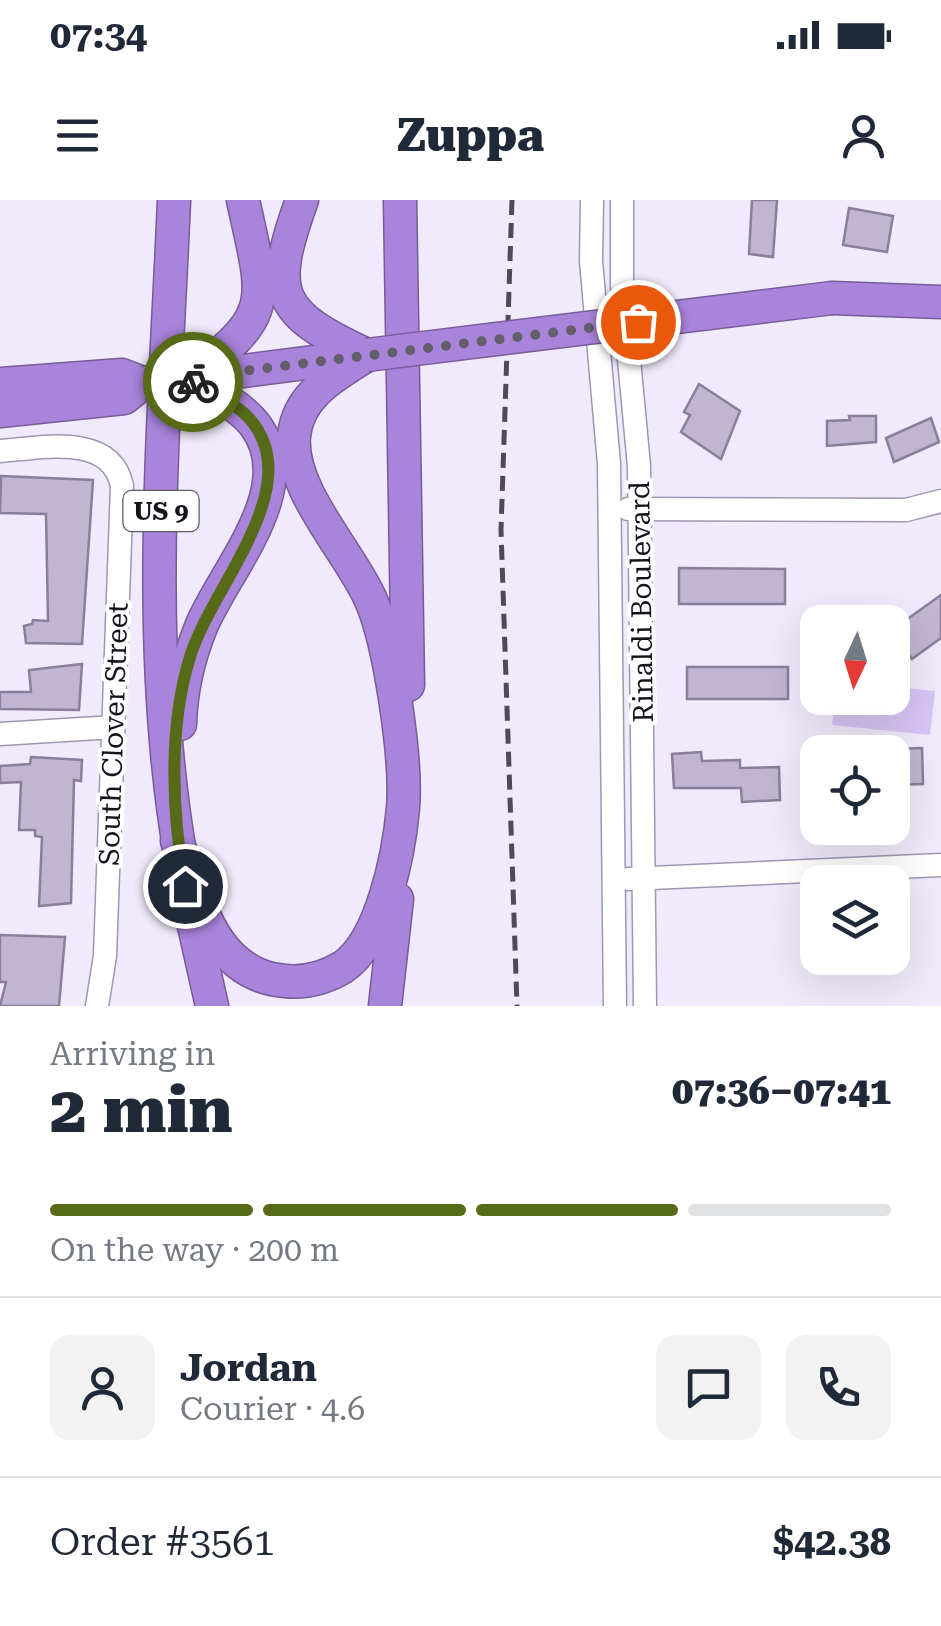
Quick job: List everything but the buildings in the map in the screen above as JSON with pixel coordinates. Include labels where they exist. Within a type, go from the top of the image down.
[{"type":"highway","name":"US 9","points":[[174,200],[160,609],[164,723],[176,831],[208,1006]]},
{"type":"highway","points":[[186,378],[236,343],[256,314],[259,276],[243,200]]},
{"type":"highway","points":[[302,200],[282,260],[287,296],[313,328],[368,355]]},
{"type":"highway","points":[[385,1006],[403,806],[408,585],[400,200]]},
{"type":"highway","points":[[0,411],[124,398],[143,384],[186,378],[832,298],[890,297],[941,302]]},
{"type":"highway","points":[[186,378],[234,405],[252,422],[265,442],[271,474],[263,506],[206,616],[187,666],[176,831],[206,920],[228,956],[263,977],[303,982],[339,969],[371,936],[403,806],[390,671],[381,627],[355,569],[303,484],[294,455],[295,426],[306,401],[368,355]]},
{"type":"highway","points":[[0,384],[122,375],[143,384]]},
{"type":"highway","points":[[395,917],[398,1006]]},
{"type":"street","name":"Rinaldi Boulevard","points":[[592,200],[591,260],[608,435],[616,1006]]},
{"type":"street","name":"Rinaldi Boulevard","points":[[622,200],[620,260],[637,418],[640,509],[645,1006]]},
{"type":"street","name":"South Clover Street","points":[[0,452],[83,448],[100,453],[113,464],[122,493],[105,956],[97,1006]]},
{"type":"street","points":[[610,509],[906,510],[941,501]]},
{"type":"street","points":[[0,734],[114,727]]},
{"type":"street","points":[[615,880],[941,866]]},
{"type":"shaded area","points":[[910,689],[935,691],[930,735],[832,725],[833,715],[910,715]]},
{"type":"railway","points":[[512,200],[501,530],[517,1006]]},
{"type":"way so far","points":[[193,382],[186,378],[638,322]]},
{"type":"route","points":[[185,886],[174,821],[184,677],[206,616],[263,506],[271,474],[265,442],[252,422],[234,405],[193,382]]}]
